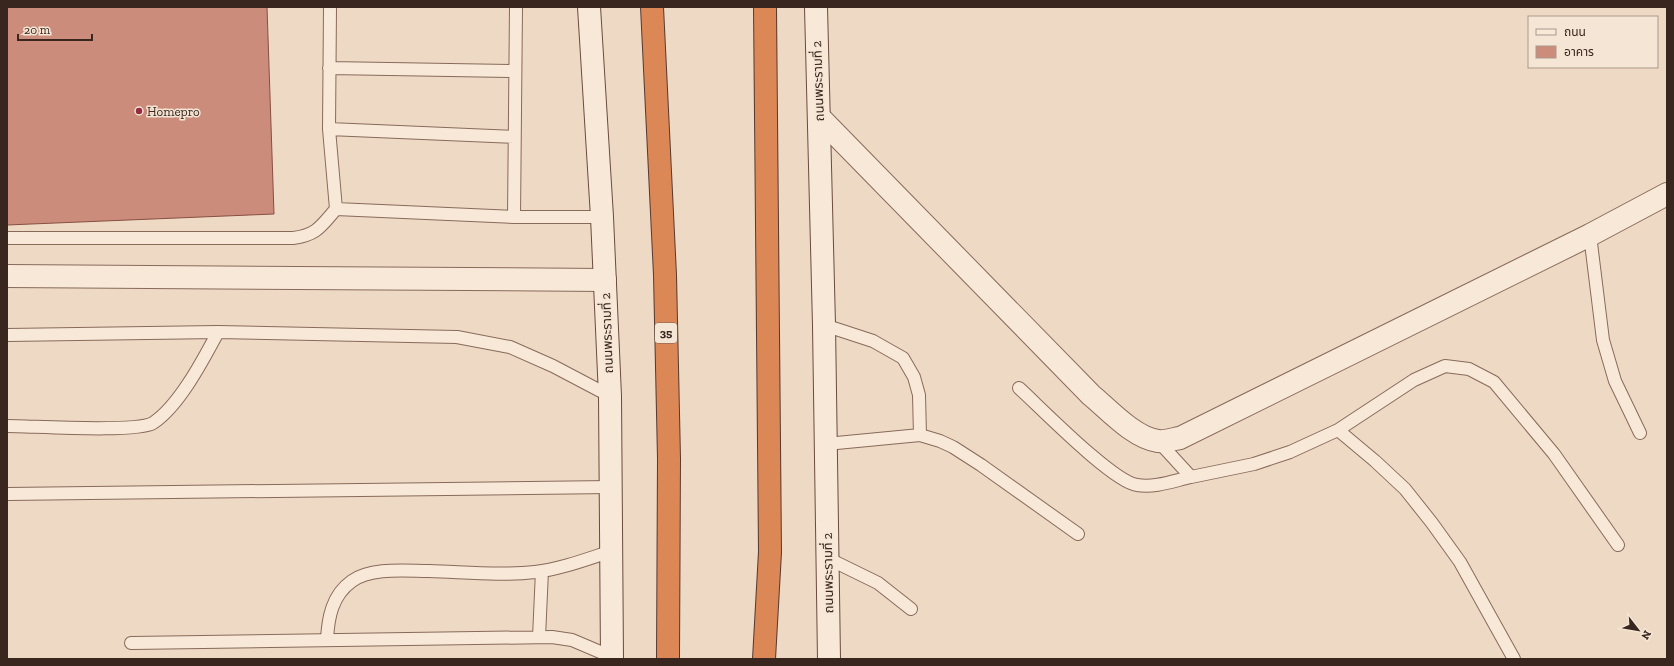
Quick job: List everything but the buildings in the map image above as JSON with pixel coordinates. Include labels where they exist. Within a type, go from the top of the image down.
[{"type":"highway","name":"35","points":[[652,7],[665,275],[669,459],[668,659]]},
{"type":"highway","points":[[764,659],[770,552],[765,7]]},
{"type":"street","name":"ถนนพระรามที่ 2","points":[[589,7],[602,217],[610,396],[612,658]]},
{"type":"street","name":"ถนนพระรามที่ 2","points":[[816,7],[824,325],[829,659]]},
{"type":"street","points":[[819,117],[1091,395],[1127,426],[1145,437],[1158,441],[1180,438],[1590,235],[1667,194]]},
{"type":"street","points":[[7,276],[605,280]]},
{"type":"lane","points":[[7,238],[293,238],[306,237],[315,232],[336,209],[329,129],[328,68],[330,7]]},
{"type":"lane","points":[[514,217],[516,7]]},
{"type":"lane","points":[[328,68],[515,71]]},
{"type":"lane","points":[[329,129],[514,137]]},
{"type":"lane","points":[[336,209],[514,217],[602,217]]},
{"type":"lane","points":[[1590,235],[1603,340],[1615,381],[1640,433]]},
{"type":"lane","points":[[824,325],[873,341],[903,358],[914,378],[919,395],[920,435]]},
{"type":"lane","points":[[7,426],[125,428],[151,424],[169,410],[201,363],[218,332]]},
{"type":"lane","points":[[7,335],[218,332],[457,337],[510,347],[553,366],[610,396]]},
{"type":"lane","points":[[1019,388],[1106,467],[1135,485],[1152,486],[1254,464],[1290,452],[1338,430],[1414,380],[1445,366],[1469,369],[1494,382],[1554,454],[1618,545]]},
{"type":"lane","points":[[1338,430],[1405,489],[1432,522],[1460,562],[1514,659]]},
{"type":"lane","points":[[826,444],[920,435],[953,447],[981,465],[1078,534]]},
{"type":"lane","points":[[1158,441],[1191,477]]},
{"type":"lane","points":[[7,494],[611,487]]},
{"type":"lane","points":[[327,640],[329,617],[338,594],[352,581],[365,575],[393,570],[501,573],[536,572],[612,551]]},
{"type":"lane","points":[[827,558],[878,583],[911,609]]},
{"type":"lane","points":[[539,637],[542,570]]},
{"type":"lane","points":[[131,643],[552,637],[572,640],[612,658]]},
{"type":"place","name":"Homepro","points":[[139,111]]}]
